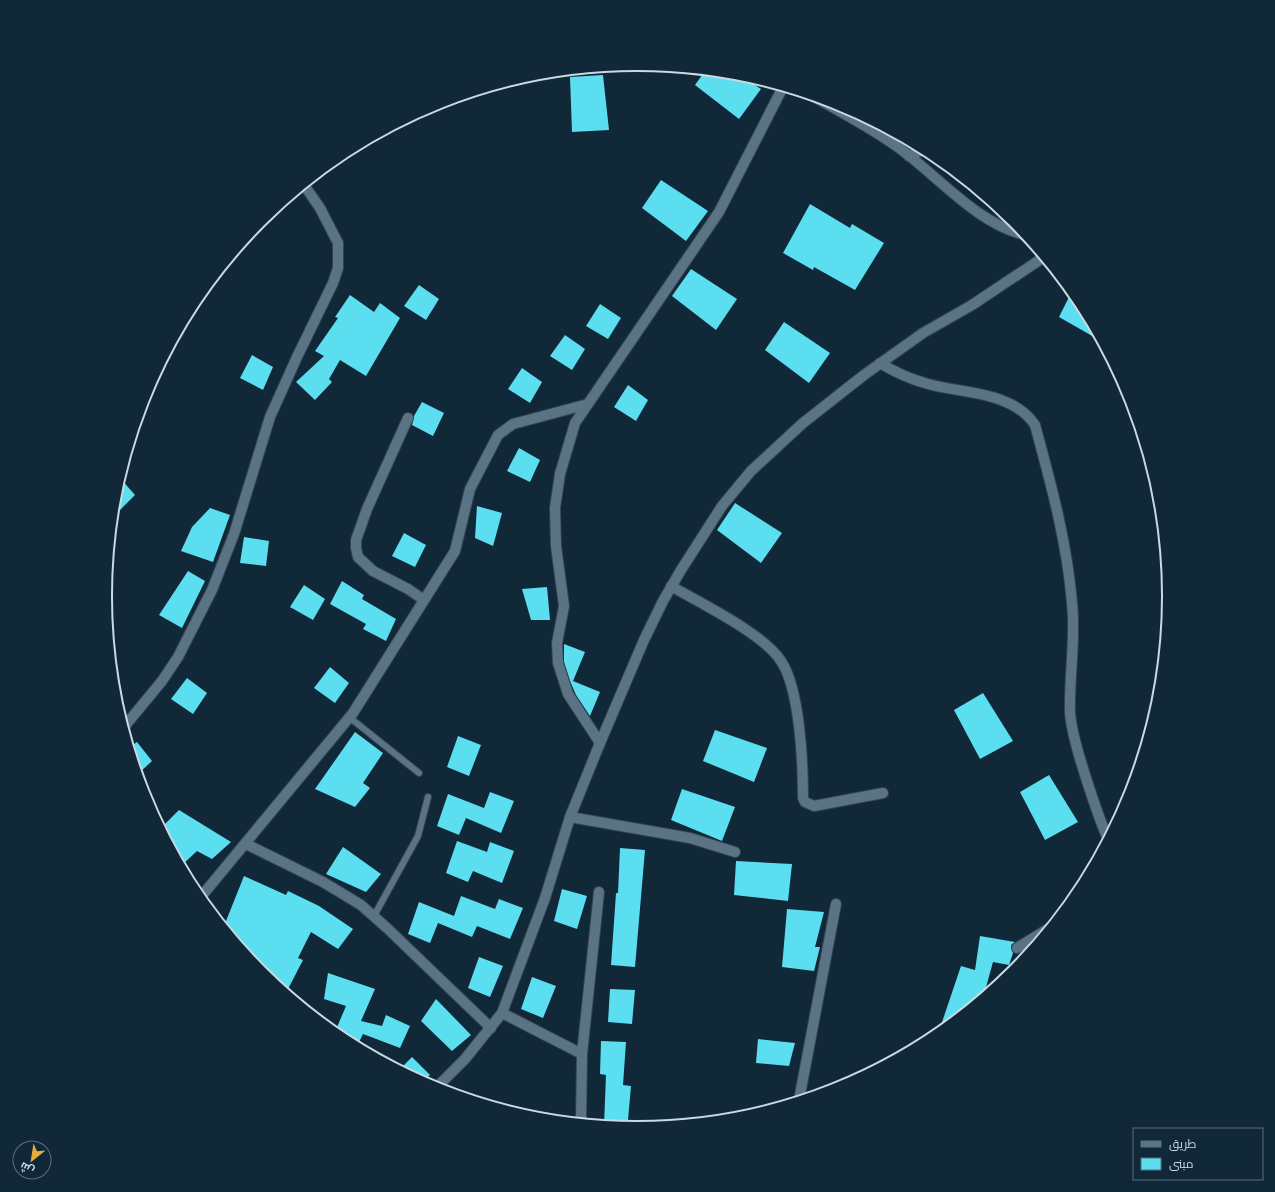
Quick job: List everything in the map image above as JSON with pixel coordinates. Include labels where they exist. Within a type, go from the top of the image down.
[{"type":"street","points":[[600,743],[568,694],[563,683],[556,650],[564,606],[556,546],[554,508],[560,474],[575,423],[719,212],[781,91]]},
{"type":"street","points":[[838,111],[910,156],[969,205],[998,224],[1014,230]]},
{"type":"street","points":[[910,156],[918,152]]},
{"type":"street","points":[[128,723],[154,692],[174,663],[212,590],[234,534],[270,417],[294,363],[333,283],[338,268],[338,242],[320,208],[306,188]]},
{"type":"street","points":[[442,1083],[491,1028],[502,1013],[544,898],[570,817],[644,640],[671,586],[718,512],[751,471],[804,423],[880,363],[923,333],[972,306],[1040,260]]},
{"type":"street","points":[[880,363],[905,377],[929,385],[979,394],[1010,404],[1029,417],[1034,426],[1056,505],[1069,569],[1073,605],[1073,650],[1070,712],[1073,733],[1091,796],[1106,833]]},
{"type":"street","points":[[204,893],[349,717],[369,689],[382,664],[456,550],[470,489],[498,435],[513,424],[588,404]]},
{"type":"street","points":[[408,418],[364,516],[356,540],[356,548],[358,557],[368,567],[424,600]]},
{"type":"street","points":[[671,586],[754,636],[781,660],[788,674],[796,708],[803,758],[803,798],[805,802],[814,806],[884,793]]},
{"type":"street","points":[[570,817],[690,838],[735,852]]},
{"type":"street","points":[[246,844],[323,882],[361,905],[491,1028]]},
{"type":"street","points":[[581,1118],[582,1054],[599,892]]},
{"type":"street","points":[[800,1095],[836,904]]},
{"type":"street","points":[[1018,948],[1037,936]]},
{"type":"street","points":[[502,1013],[582,1054]]},
{"type":"lane","points":[[349,717],[419,773]]},
{"type":"lane","points":[[374,916],[418,836],[428,798]]},
{"type":"building","points":[[603,75],[609,130],[572,132],[570,77]]},
{"type":"building","points":[[702,75],[754,84],[761,89],[739,119],[695,85]]},
{"type":"building","points":[[661,180],[708,211],[686,241],[642,208]]},
{"type":"building","points":[[810,204],[850,228],[852,224],[884,243],[855,290],[814,267],[813,270],[783,253]]},
{"type":"building","points":[[691,269],[737,299],[716,330],[672,296]]},
{"type":"building","points":[[419,285],[439,299],[426,320],[404,306]]},
{"type":"building","points":[[350,295],[374,312],[380,303],[400,318],[366,376],[340,360],[329,379],[332,382],[315,400],[296,382],[324,356],[315,351],[338,318],[335,317]]},
{"type":"building","points":[[1069,297],[1093,337],[1059,317]]},
{"type":"building","points":[[600,304],[621,318],[608,339],[586,326]]},
{"type":"building","points":[[784,322],[830,353],[809,383],[765,350]]},
{"type":"building","points":[[565,335],[585,349],[572,370],[550,356]]},
{"type":"building","points":[[252,355],[273,367],[263,390],[240,378]]},
{"type":"building","points":[[522,368],[542,382],[530,403],[508,389]]},
{"type":"building","points":[[628,385],[648,400],[636,421],[614,407]]},
{"type":"building","points":[[422,402],[444,413],[433,436],[412,425],[414,416]]},
{"type":"building","points":[[519,448],[540,460],[530,482],[507,471]]},
{"type":"building","points":[[125,484],[135,495],[120,510]]},
{"type":"building","points":[[735,503],[782,533],[761,563],[717,530]]},
{"type":"building","points":[[477,506],[502,513],[493,546],[475,538]]},
{"type":"building","points":[[210,508],[230,515],[213,562],[181,551],[192,527]]},
{"type":"building","points":[[404,533],[426,545],[415,567],[392,556]]},
{"type":"building","points":[[244,537],[269,541],[266,566],[240,563]]},
{"type":"building","points":[[188,571],[205,581],[182,628],[159,615]]},
{"type":"building","points":[[342,581],[364,595],[362,599],[396,619],[386,641],[363,629],[366,624],[330,604]]},
{"type":"building","points":[[304,585],[325,599],[313,620],[290,607]]},
{"type":"building","points":[[547,587],[550,620],[531,620],[522,589]]},
{"type":"building","points":[[564,644],[585,652],[573,681],[600,692],[590,716],[576,695],[570,681],[564,662]]},
{"type":"building","points":[[330,667],[349,683],[335,703],[314,688]]},
{"type":"building","points":[[187,678],[207,693],[193,714],[171,699]]},
{"type":"building","points":[[983,693],[1013,741],[980,759],[954,710]]},
{"type":"building","points":[[715,730],[767,748],[754,782],[703,761]]},
{"type":"building","points":[[355,732],[383,753],[363,783],[370,788],[355,807],[315,789]]},
{"type":"building","points":[[458,736],[481,745],[469,776],[447,767]]},
{"type":"building","points":[[137,742],[152,761],[142,770],[140,765],[134,744]]},
{"type":"building","points":[[1049,775],[1078,822],[1045,840],[1020,792]]},
{"type":"building","points":[[682,789],[735,807],[722,841],[671,820]]},
{"type":"building","points":[[490,792],[514,801],[501,833],[466,818],[459,835],[437,826],[448,794],[484,808]]},
{"type":"building","points":[[179,810],[231,842],[212,859],[197,851],[185,862],[165,824]]},
{"type":"building","points":[[457,841],[487,852],[490,842],[514,851],[502,883],[473,871],[468,882],[446,873]]},
{"type":"building","points":[[343,847],[381,874],[366,892],[326,874]]},
{"type":"building","points":[[620,848],[645,850],[635,967],[611,965],[616,893],[618,893]]},
{"type":"building","points":[[736,861],[792,864],[788,901],[734,895]]},
{"type":"building","points":[[244,876],[286,895],[288,891],[319,906],[353,929],[338,949],[311,932],[298,958],[303,960],[288,988],[266,967],[226,922]]},
{"type":"building","points":[[562,889],[587,896],[577,929],[554,921]]},
{"type":"building","points":[[461,896],[495,909],[499,899],[523,908],[510,939],[477,926],[472,937],[438,923],[430,943],[408,934],[419,902],[454,916]]},
{"type":"building","points":[[787,909],[824,912],[815,947],[820,947],[814,971],[782,967]]},
{"type":"building","points":[[980,936],[1015,942],[1011,945],[1013,953],[1009,965],[993,962],[985,990],[941,1024],[961,966],[975,970]]},
{"type":"building","points":[[479,957],[503,966],[490,997],[468,988]]},
{"type":"building","points":[[328,973],[375,989],[361,1021],[382,1026],[386,1015],[410,1026],[400,1048],[363,1034],[359,1041],[346,1033],[337,1027],[346,1006],[324,999]]},
{"type":"building","points":[[532,977],[556,986],[543,1018],[521,1009]]},
{"type":"building","points":[[610,989],[635,990],[632,1024],[608,1022]]},
{"type":"building","points":[[436,999],[471,1035],[452,1051],[421,1021]]},
{"type":"building","points":[[758,1039],[795,1043],[789,1066],[756,1063]]},
{"type":"building","points":[[601,1041],[626,1042],[623,1085],[631,1086],[628,1120],[604,1120],[606,1075],[600,1074]]},
{"type":"building","points":[[412,1057],[430,1075],[428,1077],[403,1066]]}]
